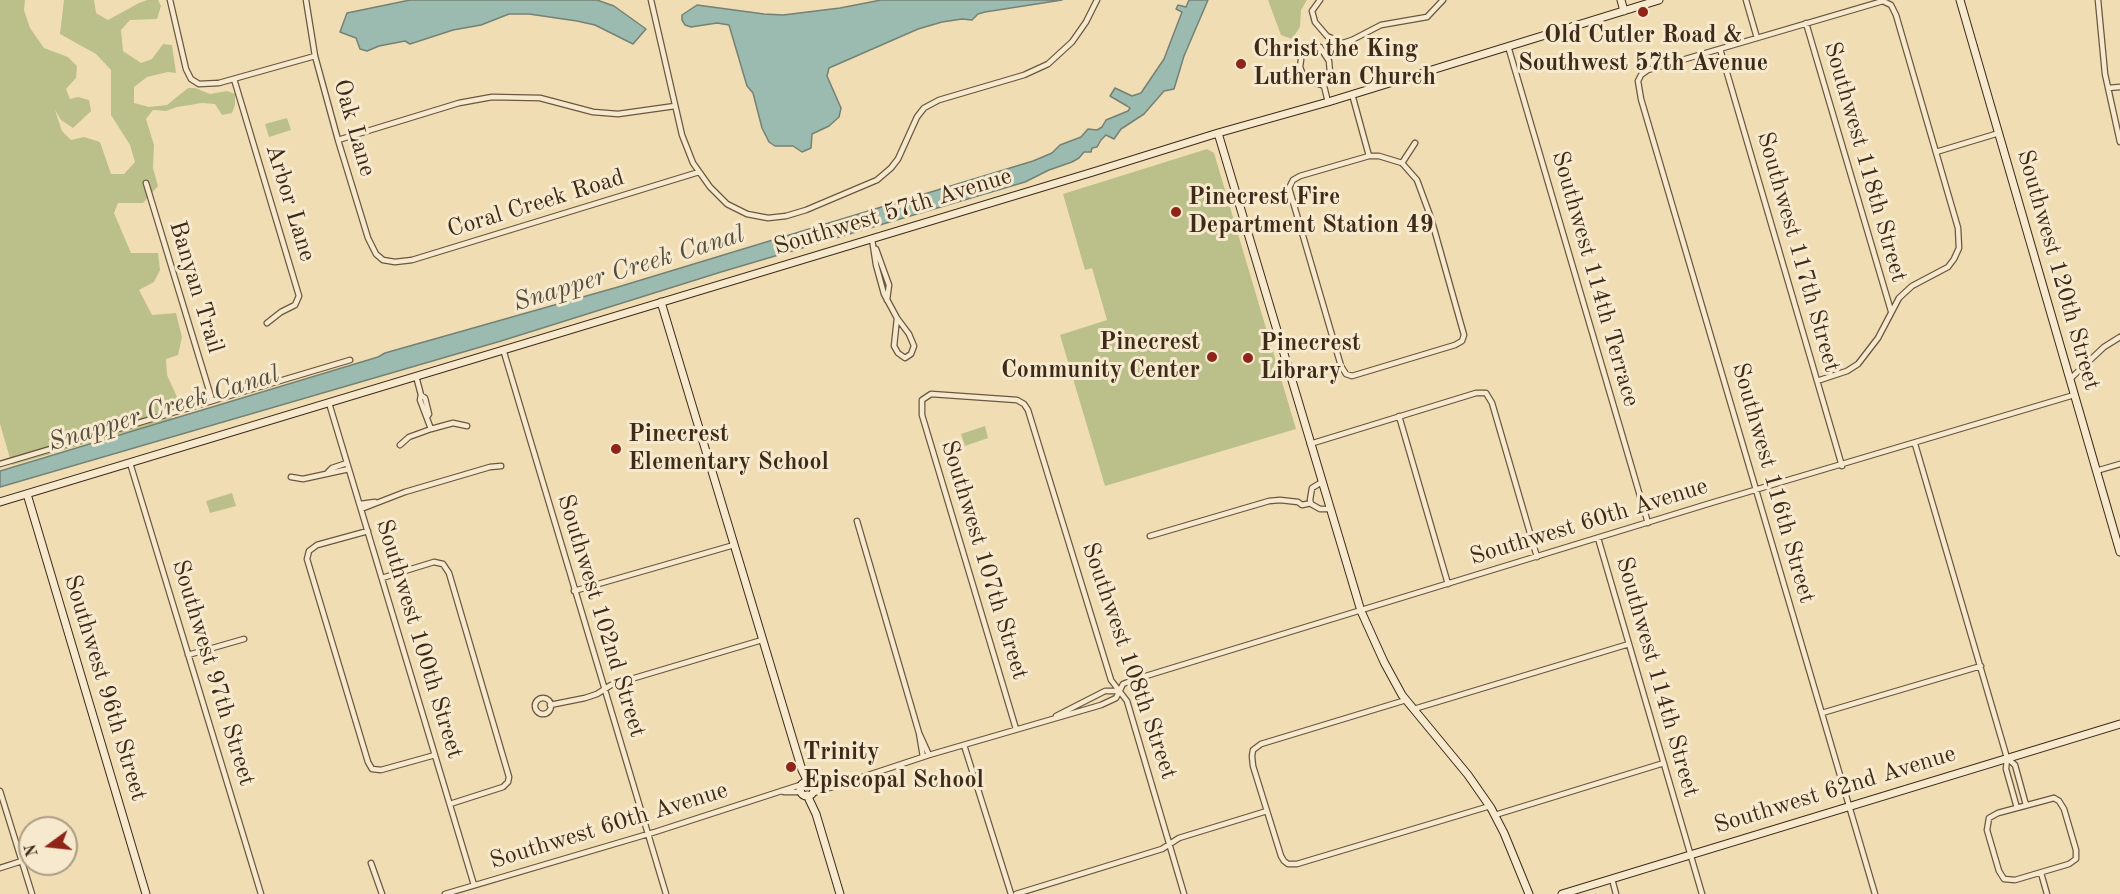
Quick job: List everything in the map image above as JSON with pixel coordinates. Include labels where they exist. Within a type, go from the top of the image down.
[{"type":"main road","points":[[1621,0],[1624,11]]},
{"type":"main road","name":"Southwest 57th Avenue","points":[[0,502],[1659,0]]},
{"type":"main road","name":"Southwest 120th Street","points":[[1959,0],[2120,552]]},
{"type":"main road","points":[[1218,133],[1361,611],[1384,662],[1406,700],[1468,775],[1490,806],[1529,894]]},
{"type":"main road","points":[[661,302],[840,894]]},
{"type":"main road","name":"Southwest 96th Street","points":[[27,494],[146,894]]},
{"type":"main road","name":"Southwest 62nd Avenue","points":[[1562,894],[2120,724]]},
{"type":"street","points":[[170,0],[186,69],[196,83],[210,85],[315,56]]},
{"type":"street","name":"Oak Lane","points":[[306,0],[315,56],[338,140],[368,238],[376,254],[383,260]]},
{"type":"street","points":[[651,0],[685,144],[699,172],[727,204],[740,212],[757,217],[786,216],[873,182],[891,168],[903,152],[917,117],[926,106],[1024,75],[1052,60],[1078,34],[1096,0]]},
{"type":"street","points":[[1325,0],[1319,1],[1313,9],[1312,16],[1327,36],[1340,42],[1349,42],[1381,25],[1427,17],[1443,0]]},
{"type":"street","points":[[1746,0],[1757,38]]},
{"type":"street","points":[[2098,0],[2108,88],[2120,142]]},
{"type":"street","points":[[1720,49],[1883,1],[1891,5],[1896,15],[1960,235],[1959,248],[1951,264],[1944,270],[1912,286],[1899,298],[1864,359],[1847,371],[1817,381]]},
{"type":"street","name":"Southwest 118th Street","points":[[1806,23],[1891,311]]},
{"type":"street","points":[[1320,47],[1327,36]]},
{"type":"street","points":[[1324,86],[1306,78],[1299,64],[1304,48],[1310,45],[1320,47],[1330,64],[1324,86],[1328,102]]},
{"type":"street","name":"Southwest 114th Terrace","points":[[1508,46],[1648,523]]},
{"type":"street","name":"Southwest 116th Street","points":[[1720,49],[1648,70],[1641,75],[1638,81],[1640,93],[1875,894]]},
{"type":"street","name":"Southwest 117th Street","points":[[1720,49],[1842,466]]},
{"type":"street","name":"Arbor Lane","points":[[234,79],[299,294],[295,305],[267,323]]},
{"type":"street","points":[[2108,88],[2120,87]]},
{"type":"street","points":[[1352,94],[1370,156]]},
{"type":"street","points":[[338,140],[459,103],[492,97],[540,98],[593,112],[618,114],[675,106]]},
{"type":"street","points":[[1936,152],[1999,133]]},
{"type":"street","points":[[1402,163],[1415,143]]},
{"type":"street","points":[[1370,156],[1380,156],[1402,163],[1414,176],[1424,196],[1463,327],[1463,339],[1451,346],[1360,374],[1349,375],[1341,366],[1290,195],[1290,186],[1293,180],[1300,176],[1370,156]]},
{"type":"street","name":"Coral Creek Road","points":[[383,260],[395,262],[412,260],[699,172]]},
{"type":"street","name":"Banyan Trail","points":[[146,183],[212,400]]},
{"type":"street","points":[[872,238],[881,285],[887,300],[914,346],[911,354],[905,357],[898,353],[894,346],[897,318]]},
{"type":"street","points":[[2070,379],[2097,353],[2120,337]]},
{"type":"street","name":"Southwest 102nd Street","points":[[502,349],[666,894]]},
{"type":"street","points":[[0,464],[350,360]]},
{"type":"street","points":[[416,376],[421,395],[420,400],[430,429]]},
{"type":"street","points":[[1311,444],[1476,393],[1486,393],[1492,403],[1537,557]]},
{"type":"street","name":"Southwest 107th Street","points":[[1016,729],[921,415],[922,400],[931,394],[1017,400],[1027,407]]},
{"type":"street","name":"Southwest 60th Avenue","points":[[445,894],[784,792],[831,786],[1108,702],[1116,698],[1124,684],[1137,679],[2074,395]]},
{"type":"street","name":"Southwest 100th Street","points":[[329,403],[474,885]]},
{"type":"street","name":"Southwest 108th Street","points":[[1027,407],[1111,680],[1127,701],[1184,894]]},
{"type":"street","points":[[1399,416],[1448,584]]},
{"type":"street","points":[[400,445],[409,438],[430,429],[453,423],[467,426]]},
{"type":"street","points":[[1916,444],[2007,758],[2006,769],[2017,808]]},
{"type":"street","name":"Southwest 97th Street","points":[[130,463],[261,894]]},
{"type":"street","points":[[2096,471],[2120,464]]},
{"type":"street","points":[[291,477],[303,479],[348,466]]},
{"type":"street","points":[[360,507],[476,471],[501,466]]},
{"type":"street","points":[[1322,482],[1314,485],[1309,497],[1311,503],[1320,509],[1330,509]]},
{"type":"street","points":[[1298,502],[1300,499],[1309,497]]},
{"type":"street","points":[[1150,536],[1269,501],[1298,502],[1302,505],[1311,503]]},
{"type":"street","points":[[857,521],[926,756]]},
{"type":"street","points":[[368,531],[317,545],[309,551],[308,562],[368,762],[374,770],[384,770],[435,755]]},
{"type":"street","name":"Southwest 114th Street","points":[[1598,538],[1702,894]]},
{"type":"street","points":[[574,591],[734,545]]},
{"type":"street","points":[[382,578],[431,563],[443,564],[449,573],[466,628],[508,770],[508,782],[503,787],[450,804]]},
{"type":"street","points":[[188,655],[244,639]]},
{"type":"street","points":[[550,705],[585,698],[611,685],[762,640]]},
{"type":"street","points":[[1414,709],[1629,644]]},
{"type":"street","points":[[1822,713],[1981,666]]},
{"type":"street","name":"Southwest 60th Avenue","points":[[1056,717],[1105,691],[1119,691]]},
{"type":"street","points":[[1406,700],[1261,744],[1253,750],[1252,760],[1281,856],[1288,864],[1299,864],[1490,806]]},
{"type":"street","points":[[964,745],[1011,894]]},
{"type":"street","points":[[2007,758],[2015,765],[2026,805]]},
{"type":"street","points":[[1495,815],[1664,763]]},
{"type":"street","points":[[0,791],[18,848]]},
{"type":"street","points":[[2050,798],[2059,801],[2064,809],[2076,859],[2069,864],[2042,873],[2015,880],[2004,879],[2000,874],[1987,830],[1988,821],[1994,815],[2026,805],[2050,798]]},
{"type":"street","points":[[1016,894],[1162,849],[1179,838],[1267,811]]},
{"type":"street","points":[[0,868],[18,862]]},
{"type":"street","points":[[371,863],[382,894]]},
{"type":"street","points":[[2042,873],[2047,894]]},
{"type":"street","points":[[27,876],[32,894]]},
{"type":"street","points":[[1612,879],[1616,894]]},
{"type":"green space","points":[[0,0],[25,0],[24,10],[30,28],[44,48],[68,57],[77,66],[76,78],[66,89],[70,99],[78,97],[89,100],[91,111],[73,128],[61,120],[55,110],[62,131],[71,140],[84,137],[100,142],[111,174],[124,174],[135,162],[130,145],[111,115],[111,70],[96,54],[60,34],[64,0],[94,0],[96,13],[108,20],[139,3],[158,0],[161,6],[157,19],[130,20],[121,30],[123,51],[141,63],[152,59],[163,44],[172,45],[176,73],[168,72],[147,77],[134,87],[134,103],[149,107],[167,105],[188,88],[195,88],[210,94],[227,91],[235,94],[232,113],[222,115],[215,104],[202,103],[166,111],[153,110],[146,119],[154,145],[153,168],[158,186],[143,203],[118,203],[114,213],[131,253],[158,253],[160,270],[154,282],[139,290],[152,315],[176,313],[182,337],[178,355],[166,359],[167,375],[177,397],[182,402],[168,406],[172,419],[12,465],[0,424]]},
{"type":"green space","points":[[1268,0],[1307,0],[1301,10],[1300,27],[1292,39],[1281,35]]},
{"type":"green space","points":[[287,118],[291,130],[269,137],[265,124]]},
{"type":"green space","points":[[1207,149],[1214,153],[1296,429],[1105,486],[1060,335],[1107,320],[1092,268],[1085,270],[1063,194]]},
{"type":"green space","points":[[985,426],[988,438],[965,446],[961,434]]},
{"type":"green space","points":[[232,493],[236,506],[210,513],[206,501]]},
{"type":"water","points":[[410,0],[597,0],[614,6],[646,29],[633,44],[595,25],[529,14],[509,14],[481,25],[453,30],[410,44],[405,41],[367,51],[360,49],[356,38],[340,32],[347,13]]},
{"type":"water","points":[[881,0],[1062,0],[985,12],[978,14],[972,20],[942,22],[918,29],[829,68],[827,76],[841,108],[839,117],[829,126],[812,134],[811,148],[802,152],[793,146],[775,146],[769,142],[762,128],[753,93],[747,86],[729,25],[717,23],[691,27],[685,25],[682,20],[682,15],[697,5],[783,15]]},
{"type":"water","points":[[1189,0],[1208,0],[1184,56],[1174,89],[1164,91],[1144,114],[1121,129],[1114,139],[1106,135],[1097,147],[1092,148],[1091,152],[1084,152],[1072,162],[1025,182],[721,272],[501,341],[0,487],[0,471],[385,353],[618,287],[1033,161],[1052,153],[1060,145],[1081,137],[1088,129],[1097,130],[1106,120],[1128,111],[1130,108],[1110,96],[1115,88],[1132,96],[1141,93],[1164,59],[1182,12],[1176,9],[1178,5],[1186,7]]},
{"type":"place","name":"Old Cutler Road & Southwest 57th Avenue","points":[[1643,12]]},
{"type":"place","name":"Christ the King Lutheran Church","points":[[1241,64]]},
{"type":"place","name":"Pinecrest Fire Department Station 49","points":[[1176,212]]},
{"type":"place","name":"Pinecrest Community Center","points":[[1212,357]]},
{"type":"place","name":"Pinecrest Library","points":[[1248,358]]},
{"type":"place","name":"Pinecrest Elementary School","points":[[616,449]]},
{"type":"place","name":"Trinity Episcopal School","points":[[791,767]]},
{"type":"water label","name":"Snapper Creek Canal","points":[[629,269]]},
{"type":"water label","name":"Snapper Creek Canal","points":[[164,409]]}]
